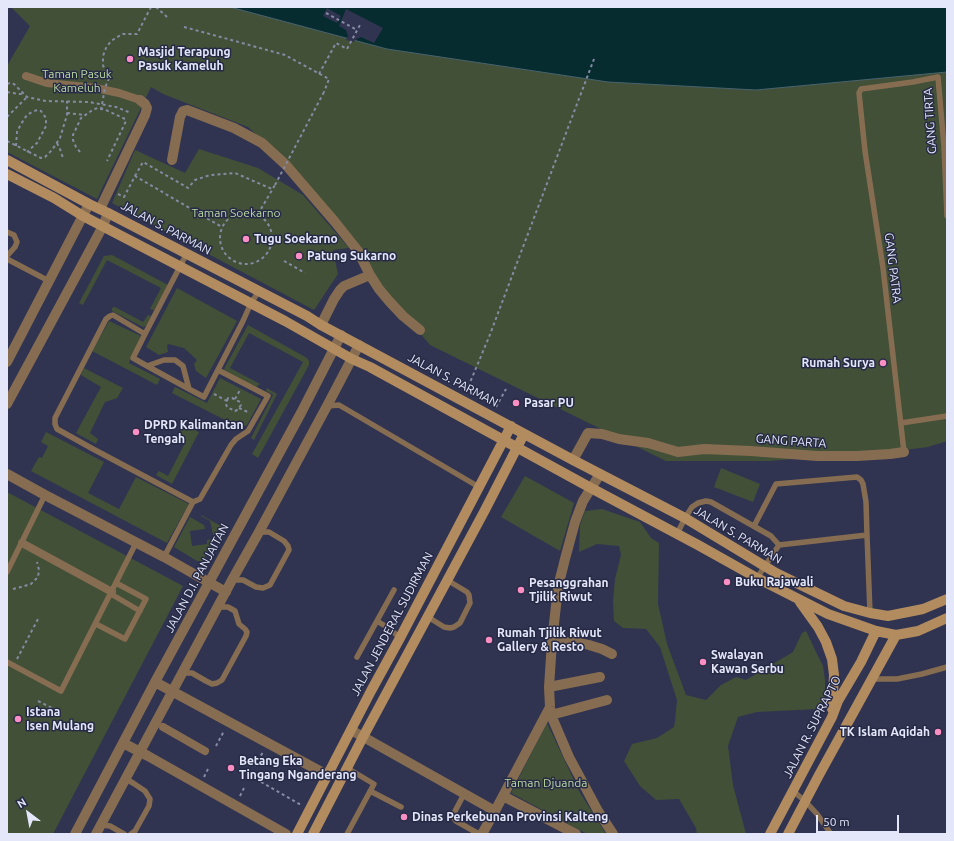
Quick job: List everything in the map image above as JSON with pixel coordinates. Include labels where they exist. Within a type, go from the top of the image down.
[{"type":"main road","name":"JALAN S. PARMAN","points":[[7,160],[89,204],[308,316],[572,460],[685,518],[764,566],[844,606],[888,616],[923,609],[947,599]]},
{"type":"main road","points":[[7,174],[54,198],[83,216],[383,374],[757,578],[828,614],[876,631],[896,635],[918,631],[947,618]]},
{"type":"main road","name":"JALAN JENDERAL SUDIRMAN","points":[[297,834],[511,426]]},
{"type":"main road","points":[[313,834],[524,434]]},
{"type":"main road","points":[[421,598],[434,605]]},
{"type":"main road","points":[[798,599],[818,627],[826,642],[832,659],[834,675],[832,717]]},
{"type":"main road","name":"JALAN R. SUPRAPTO","points":[[770,834],[832,717],[838,701],[861,662],[876,631]]},
{"type":"main road","points":[[788,834],[896,635]]},
{"type":"main road","points":[[371,691],[384,699]]},
{"type":"street","points":[[7,404],[103,226],[104,211],[110,189],[147,108],[140,100],[119,93],[96,88],[47,83],[26,76]]},
{"type":"street","points":[[172,160],[180,117],[183,111],[187,110],[234,128],[262,143],[286,165],[335,222],[358,251],[370,275],[389,301],[420,330]]},
{"type":"street","points":[[7,362],[89,204]]},
{"type":"street","points":[[322,325],[334,299],[340,290],[344,286],[370,275]]},
{"type":"street","name":"JALAN D.I. PANJAITAN","points":[[75,834],[341,335]]},
{"type":"street","points":[[99,830],[359,345]]},
{"type":"street","name":"GANG PARTA","points":[[572,460],[588,434],[602,434],[678,452],[704,449],[825,456],[883,455],[904,452]]},
{"type":"street","points":[[7,474],[164,557],[226,592]]},
{"type":"street","points":[[600,474],[583,501],[575,522],[558,587],[549,687],[551,711],[569,757],[598,811],[614,834]]},
{"type":"street","points":[[22,543],[111,593]]},
{"type":"street","points":[[552,642],[576,642],[602,649],[612,654]]},
{"type":"street","points":[[549,687],[600,677]]},
{"type":"street","points":[[155,682],[327,775]]},
{"type":"street","points":[[482,834],[551,711],[607,700]]},
{"type":"street","points":[[163,728],[205,751]]},
{"type":"street","points":[[351,730],[495,811]]},
{"type":"street","points":[[123,743],[286,834]]},
{"type":"street","points":[[503,796],[576,834]]},
{"type":"lane","name":"GANG TIRTA","points":[[861,89],[938,77],[944,147],[947,216]]},
{"type":"lane","name":"GANG PATRA","points":[[861,89],[859,93],[865,151],[883,268],[904,452]]},
{"type":"lane","points":[[7,232],[14,235],[17,242],[15,247],[7,256]]},
{"type":"lane","points":[[187,253],[133,358],[204,397],[259,291]]},
{"type":"lane","points":[[7,259],[49,281]]},
{"type":"lane","points":[[145,334],[113,316],[106,319],[55,418],[55,424],[57,428],[93,449],[193,502]]},
{"type":"lane","points":[[147,366],[164,360],[175,360],[183,366],[189,389]]},
{"type":"lane","points":[[164,557],[193,502],[200,499],[231,445],[236,439],[248,431],[268,396],[218,370]]},
{"type":"lane","points":[[327,406],[339,405],[479,487]]},
{"type":"lane","points":[[900,423],[947,416]]},
{"type":"lane","points":[[754,526],[776,484],[857,477],[863,484],[866,502],[866,536],[870,613]]},
{"type":"lane","points":[[7,572],[46,495]]},
{"type":"lane","points":[[677,534],[692,507],[698,503],[706,501],[771,536],[779,545]]},
{"type":"lane","points":[[232,580],[243,580],[256,587],[263,588],[270,585],[289,550],[284,541],[269,532],[259,532]]},
{"type":"lane","points":[[757,578],[779,545],[866,536]]},
{"type":"lane","points":[[7,662],[61,691],[136,543]]},
{"type":"lane","points":[[428,617],[444,627],[454,628],[460,623],[470,603],[469,595],[467,592],[447,580]]},
{"type":"lane","points":[[96,624],[125,639],[146,599],[116,583]]},
{"type":"lane","points":[[357,657],[394,590]]},
{"type":"lane","points":[[111,593],[140,611]]},
{"type":"lane","points":[[183,673],[192,673],[206,682],[212,684],[217,683],[222,680],[246,636],[245,629],[239,624],[235,611],[228,607],[218,607]]},
{"type":"lane","points":[[377,621],[390,629],[400,638]]},
{"type":"lane","points":[[872,679],[897,679],[947,667]]},
{"type":"lane","points":[[347,768],[374,784],[347,834]]},
{"type":"lane","points":[[126,779],[145,791],[150,799],[149,806],[135,831],[131,834]]},
{"type":"lane","points":[[370,791],[401,807]]},
{"type":"lane","points":[[793,791],[817,814],[831,834]]},
{"type":"lane","points":[[464,794],[453,815],[454,818],[456,821],[479,834]]},
{"type":"lane","points":[[99,830],[110,826],[124,834]]},
{"type":"path","points":[[101,110],[105,88],[109,78],[103,66],[103,56],[106,48],[111,41],[119,36],[124,34],[137,34],[151,7]]},
{"type":"path","points":[[156,7],[167,16]]},
{"type":"path","points":[[326,13],[357,30]]},
{"type":"path","points":[[320,74],[336,43],[347,49],[361,23]]},
{"type":"path","points":[[184,27],[285,55],[329,79],[275,185],[258,214]]},
{"type":"path","points":[[462,400],[489,338],[594,59]]},
{"type":"path","points":[[7,84],[14,84],[27,97],[46,101],[99,103],[116,107],[131,113]]},
{"type":"path","points":[[7,92],[24,94]]},
{"type":"path","points":[[8,116],[27,97]]},
{"type":"path","points":[[7,142],[41,158],[45,157],[60,138],[65,124],[67,101]]},
{"type":"path","points":[[80,152],[73,140],[73,135],[81,118],[94,108],[106,110],[125,119],[126,122],[107,161]]},
{"type":"path","points":[[16,146],[17,132],[27,115],[37,110],[41,111],[46,118],[46,126],[36,143],[27,152]]},
{"type":"path","points":[[67,113],[85,115]]},
{"type":"path","points":[[56,143],[63,158]]},
{"type":"path","points":[[110,189],[124,197],[143,162],[188,188],[194,180],[210,175],[235,173],[272,189]]},
{"type":"path","points":[[135,176],[222,227]]},
{"type":"path","points":[[251,212],[258,214],[268,223],[272,236],[270,249],[261,259],[248,264],[241,264],[229,258],[224,253],[220,240],[222,227],[231,216],[237,213],[251,212]]},
{"type":"path","points":[[284,261],[305,273]]},
{"type":"path","points":[[494,410],[506,389]]},
{"type":"path","points":[[207,390],[227,401]]},
{"type":"path","points":[[228,398],[232,398],[240,402],[241,405],[235,411],[227,407],[227,401],[228,398]]},
{"type":"path","points":[[239,408],[256,416]]},
{"type":"path","points":[[13,589],[31,584],[38,577],[39,570],[34,549]]},
{"type":"path","points":[[14,665],[38,619]]},
{"type":"path","points":[[38,701],[52,708]]},
{"type":"path","points":[[216,746],[230,722]]},
{"type":"path","points":[[255,766],[268,743]]},
{"type":"path","points":[[261,782],[310,810]]},
{"type":"green space","name":"Taman Pasuk Kameluh","points":[[11,7],[230,7],[387,49],[608,82],[756,90],[947,72],[947,441],[928,447],[834,459],[816,457],[770,461],[666,461],[430,345],[394,302],[303,177],[248,127],[163,94],[151,87],[97,199],[7,152],[7,66],[30,26]]},
{"type":"green space","name":"Taman Soekarno","points":[[199,149],[258,168],[303,195],[349,248],[333,250],[338,274],[314,310],[112,203],[135,150],[185,173]]},
{"type":"green space","points":[[112,255],[168,285],[154,310],[150,309],[161,288],[107,260],[83,305],[79,303],[104,256]]},
{"type":"green space","points":[[177,288],[237,321],[206,378],[196,371],[194,364],[197,360],[184,348],[168,344],[168,352],[159,355],[146,347]]},
{"type":"green space","points":[[114,307],[143,322],[148,315],[151,317],[146,326],[143,327],[112,311],[112,308]]},
{"type":"green space","points":[[109,321],[141,336],[129,363],[160,379],[157,385],[92,351]]},
{"type":"green space","points":[[248,325],[307,358],[309,361],[309,365],[258,458],[252,454],[303,362],[249,333],[230,368],[260,384],[256,387],[225,371],[224,369]]},
{"type":"green space","points":[[84,368],[123,388],[117,398],[105,402],[90,433],[98,439],[96,444],[76,433],[101,387],[81,375]]},
{"type":"green space","points":[[220,378],[261,399],[247,425],[233,430],[235,427],[232,426],[233,424],[172,393],[175,387],[207,403]]},
{"type":"green space","points":[[267,388],[277,394],[254,440],[251,438],[273,395],[266,391]]},
{"type":"green space","points":[[184,425],[199,432],[172,484],[156,475],[159,471],[168,476],[186,441],[180,431]]},
{"type":"green space","points":[[46,432],[104,462],[88,493],[119,509],[136,477],[189,504],[167,543],[31,471],[39,457],[42,458],[48,446],[41,442]]},
{"type":"green space","points":[[721,468],[760,484],[753,502],[714,487]]},
{"type":"green space","points":[[525,476],[574,503],[560,551],[501,517]]},
{"type":"green space","points":[[7,492],[183,586],[53,834],[7,834]]},
{"type":"green space","points":[[602,509],[640,522],[651,538],[659,543],[658,604],[667,644],[686,695],[706,700],[721,685],[736,677],[746,680],[793,652],[802,633],[806,631],[823,666],[825,680],[825,703],[818,709],[757,712],[738,717],[728,746],[733,785],[746,834],[697,834],[696,828],[679,799],[656,800],[640,786],[624,761],[632,744],[657,738],[674,727],[677,700],[660,647],[646,629],[623,628],[614,621],[613,601],[615,579],[621,555],[619,546],[597,544],[579,552],[580,525],[585,511]]},
{"type":"green space","points":[[201,515],[221,526],[203,561],[197,561],[174,547],[190,517],[204,525],[205,529],[190,531],[192,546],[207,544],[207,540],[214,539],[210,521]]},
{"type":"green space","name":"Taman Djuanda","points":[[547,723],[579,791],[606,834],[587,834],[511,793]]},
{"type":"shaded area","points":[[230,7],[947,7],[947,72],[756,90],[608,82],[387,49]]},
{"type":"pier","points":[[327,8],[341,16],[337,23],[323,16]]},
{"type":"pier","points":[[346,9],[383,28],[374,43],[361,37],[354,42],[346,40],[348,36],[346,30],[339,26]]},
{"type":"place","name":"Masjid Terapung Pasuk Kameluh","points":[[130,59]]},
{"type":"place","name":"Tugu Soekarno","points":[[246,239]]},
{"type":"place","name":"Patung Sukarno","points":[[299,256]]},
{"type":"place","name":"Rumah Surya","points":[[883,363]]},
{"type":"place","name":"Pasar PU","points":[[516,403]]},
{"type":"place","name":"DPRD Kalimantan Tengah","points":[[136,432]]},
{"type":"place","name":"Buku Rajawali","points":[[727,582]]},
{"type":"place","name":"Pesanggrahan Tjilik Riwut","points":[[521,590]]},
{"type":"place","name":"Rumah Tjilik Riwut Gallery & Resto","points":[[489,640]]},
{"type":"place","name":"Swalayan Kawan Serbu","points":[[703,662]]},
{"type":"place","name":"Istana Isen Mulang","points":[[18,719]]},
{"type":"place","name":"TK Islam Aqidah","points":[[938,732]]},
{"type":"place","name":"Betang Eka Tingang Nganderang","points":[[231,768]]},
{"type":"place","name":"Dinas Perkebunan Provinsi Kalteng","points":[[404,817]]}]
